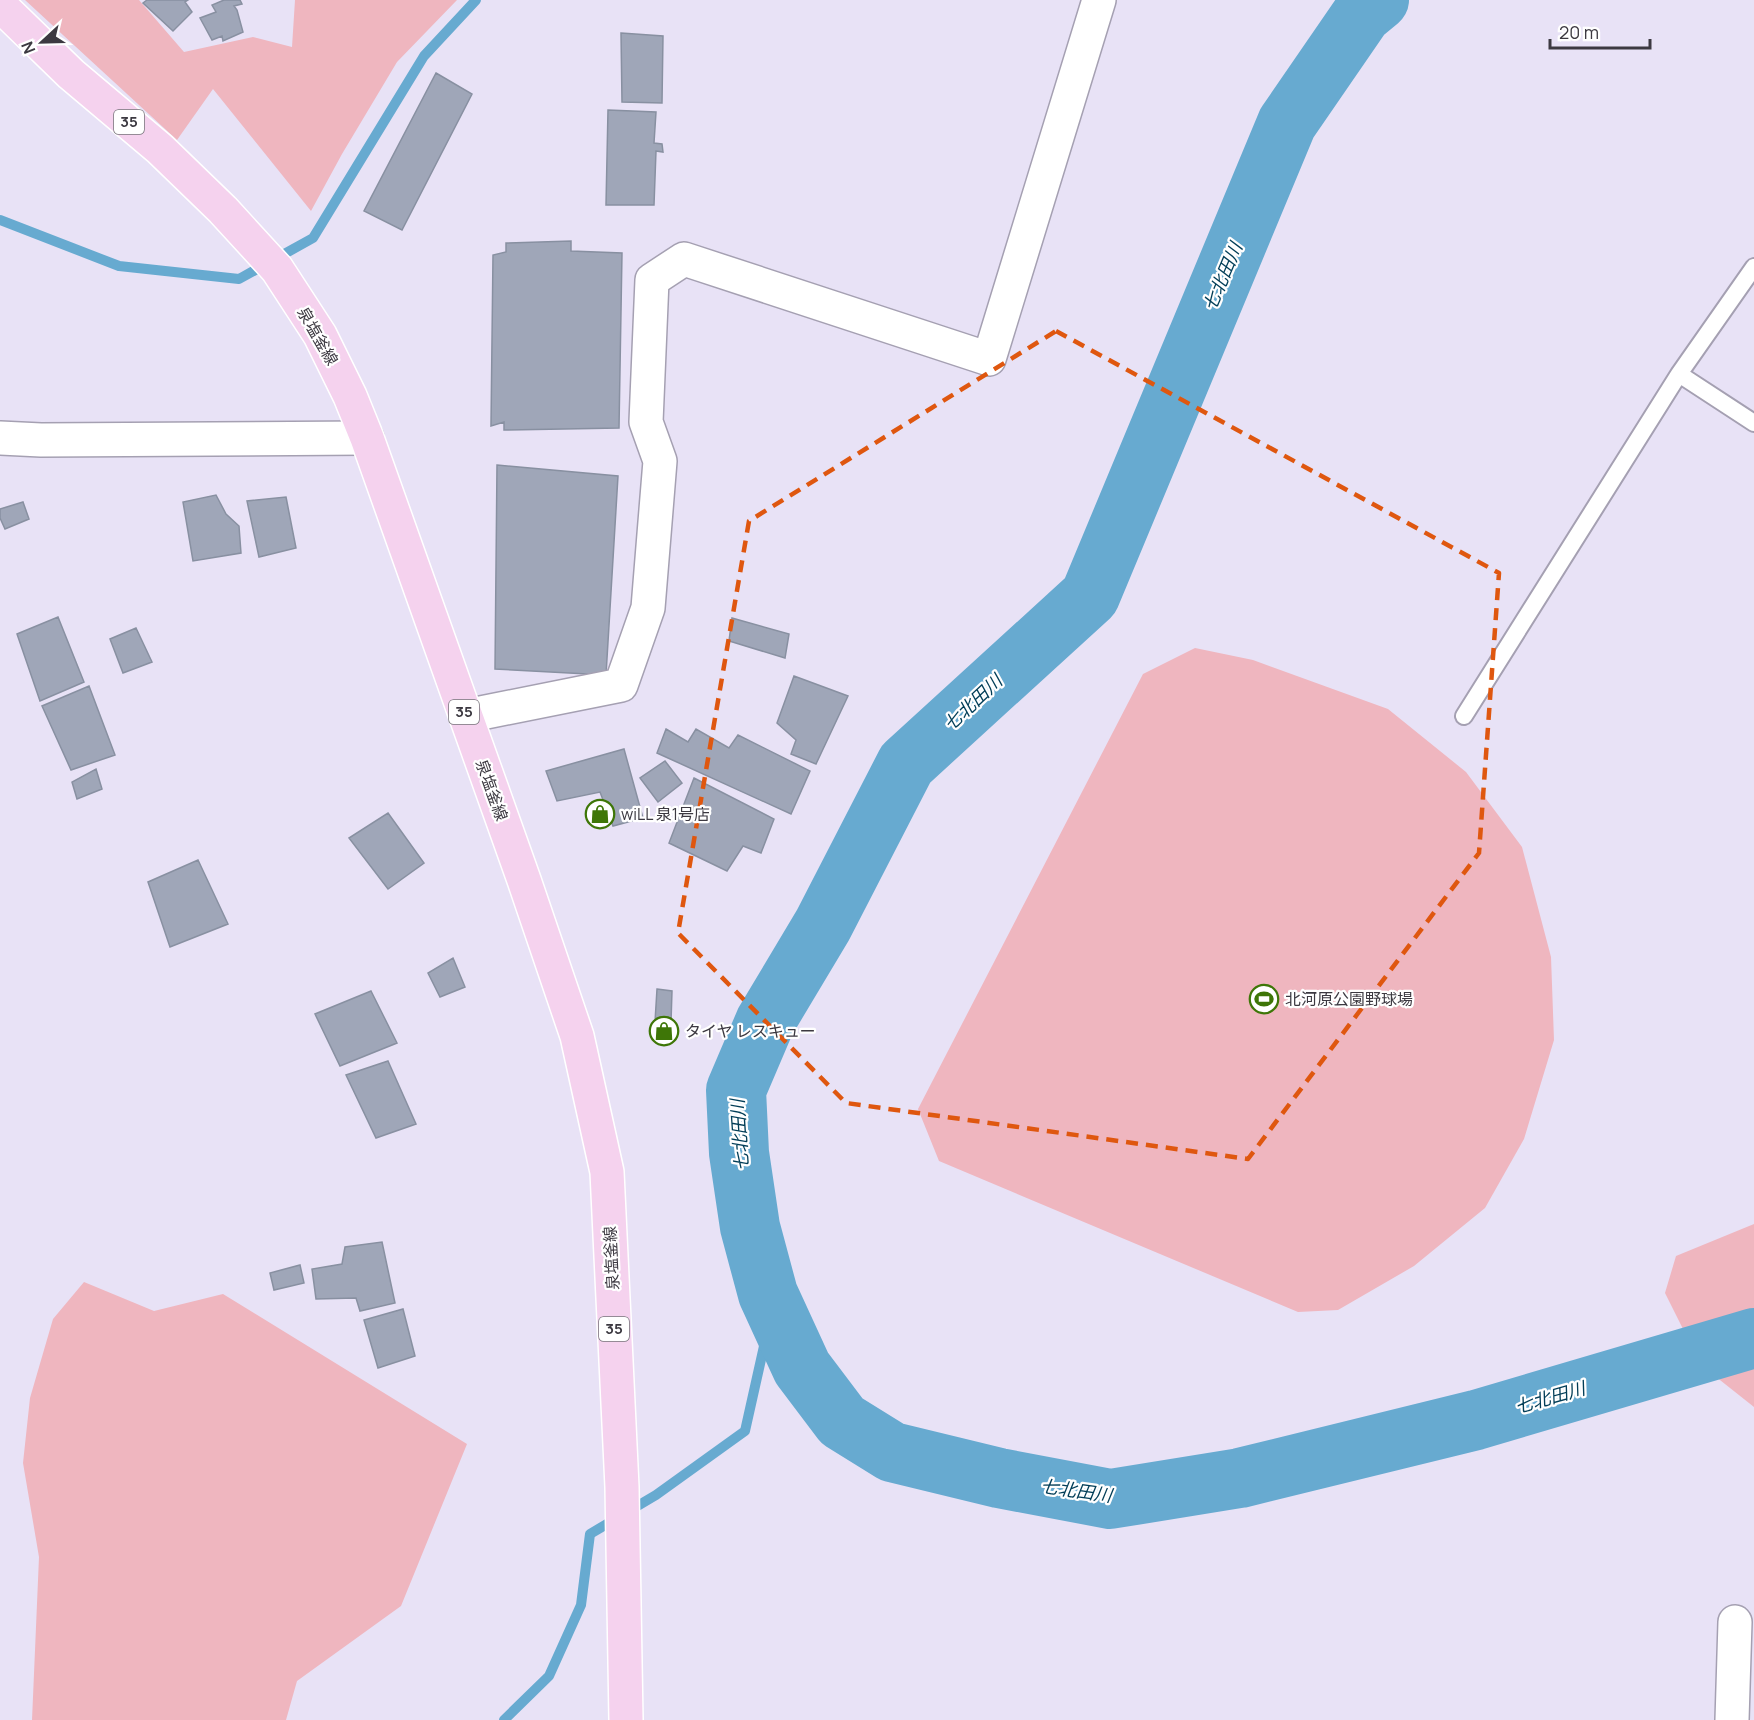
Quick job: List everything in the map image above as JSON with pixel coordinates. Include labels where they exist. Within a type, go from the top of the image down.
[{"type":"main road","name":"泉塩釜線","points":[[0,5],[71,74],[160,149],[255,243],[277,269],[320,335],[350,396],[367,438],[577,1036],[607,1172],[622,1487],[626,1720]]},
{"type":"street","points":[[466,716],[621,685],[648,608],[660,461],[646,422],[652,280],[684,259],[989,359],[1100,0]]},
{"type":"street","points":[[0,438],[41,440],[367,438]]},
{"type":"street","points":[[1732,1720],[1735,1622]]},
{"type":"lane","points":[[1464,716],[1679,374],[1754,267]]},
{"type":"lane","points":[[1679,374],[1754,423]]},
{"type":"highlighted area","points":[[1056,331],[1499,573],[1479,853],[1248,1159],[846,1103],[678,933],[749,521]]},
{"type":"shaded area","points":[[25,0],[139,0],[184,52],[253,37],[292,47],[295,0],[457,0],[397,62],[311,211],[213,89],[177,140]]},
{"type":"shaded area","name":"北河原公園野球場","points":[[1195,648],[1253,660],[1388,709],[1466,772],[1522,847],[1551,957],[1554,1040],[1524,1139],[1485,1208],[1414,1266],[1338,1310],[1298,1312],[939,1161],[918,1109],[1143,674]]},
{"type":"shaded area","points":[[1754,1224],[1754,1407],[1701,1365],[1665,1293],[1676,1256]]},
{"type":"shaded area","points":[[84,1282],[154,1311],[223,1294],[467,1444],[401,1606],[297,1681],[286,1720],[32,1720],[39,1557],[23,1463],[30,1398],[53,1319]]},
{"type":"building","points":[[147,0],[188,0],[185,2],[192,12],[173,31],[143,3]]},
{"type":"building","points":[[224,0],[240,0],[242,4],[234,6],[243,32],[223,41],[222,36],[212,40],[200,18],[216,12],[212,5]]},
{"type":"building","points":[[621,33],[663,36],[662,103],[622,102]]},
{"type":"building","points":[[436,73],[472,94],[402,230],[364,211]]},
{"type":"building","points":[[608,110],[656,112],[654,143],[662,144],[663,152],[656,151],[654,205],[606,205]]},
{"type":"building","points":[[571,241],[571,251],[622,253],[619,428],[504,430],[504,422],[491,426],[493,255],[506,252],[506,243]]},
{"type":"building","points":[[497,465],[618,476],[606,675],[495,669]]},
{"type":"building","points":[[216,495],[226,514],[239,526],[241,553],[193,561],[183,502]]},
{"type":"building","points":[[286,497],[296,548],[259,557],[247,501]]},
{"type":"building","points":[[23,502],[29,519],[5,529],[0,518],[0,509]]},
{"type":"building","points":[[58,617],[84,682],[40,701],[17,634]]},
{"type":"building","points":[[732,618],[789,634],[785,658],[729,641]]},
{"type":"building","points":[[136,628],[152,662],[123,673],[110,639]]},
{"type":"building","points":[[794,676],[848,696],[816,764],[791,754],[796,740],[777,723]]},
{"type":"building","points":[[89,686],[115,755],[71,770],[42,706]]},
{"type":"building","points":[[666,729],[688,742],[696,729],[729,748],[738,735],[810,771],[791,814],[657,753]]},
{"type":"building","points":[[624,749],[643,818],[613,826],[600,792],[557,801],[546,771]]},
{"type":"building","points":[[665,761],[682,783],[658,802],[640,778]]},
{"type":"building","points":[[96,769],[102,789],[77,799],[72,782]]},
{"type":"building","points":[[694,778],[774,819],[761,853],[743,846],[727,871],[669,843]]},
{"type":"building","points":[[388,813],[424,863],[388,889],[349,838]]},
{"type":"building","points":[[198,860],[228,924],[170,947],[148,882]]},
{"type":"building","points":[[453,958],[465,987],[440,997],[428,973]]},
{"type":"building","points":[[657,989],[672,991],[671,1022],[655,1022]]},
{"type":"building","points":[[371,991],[397,1043],[340,1066],[315,1014]]},
{"type":"building","points":[[388,1061],[416,1124],[376,1138],[346,1075]]},
{"type":"building","points":[[382,1242],[395,1303],[360,1311],[356,1298],[316,1299],[312,1269],[342,1264],[345,1247]]},
{"type":"building","points":[[300,1265],[304,1283],[274,1290],[270,1273]]},
{"type":"building","points":[[403,1309],[415,1356],[378,1368],[364,1320]]},
{"type":"waterway","points":[[0,220],[119,266],[239,279],[313,238],[424,56],[476,0]]},
{"type":"waterway","name":"七北田川","points":[[1379,0],[1362,14],[1287,123],[1090,596],[906,764],[823,925],[765,1022],[736,1090],[739,1153],[750,1227],[768,1294],[802,1368],[842,1421],[892,1452],[999,1478],[1110,1499],[1240,1478],[1476,1420],[1754,1338]]},
{"type":"waterway","points":[[504,1720],[549,1676],[581,1605],[590,1534],[656,1495],[745,1431],[773,1306]]},
{"type":"place","name":"wiLL 泉1号店","points":[[600,814]]},
{"type":"place","name":"北河原公園野球場","points":[[1264,999]]},
{"type":"place","name":"タイヤ レスキュー","points":[[664,1031]]}]
